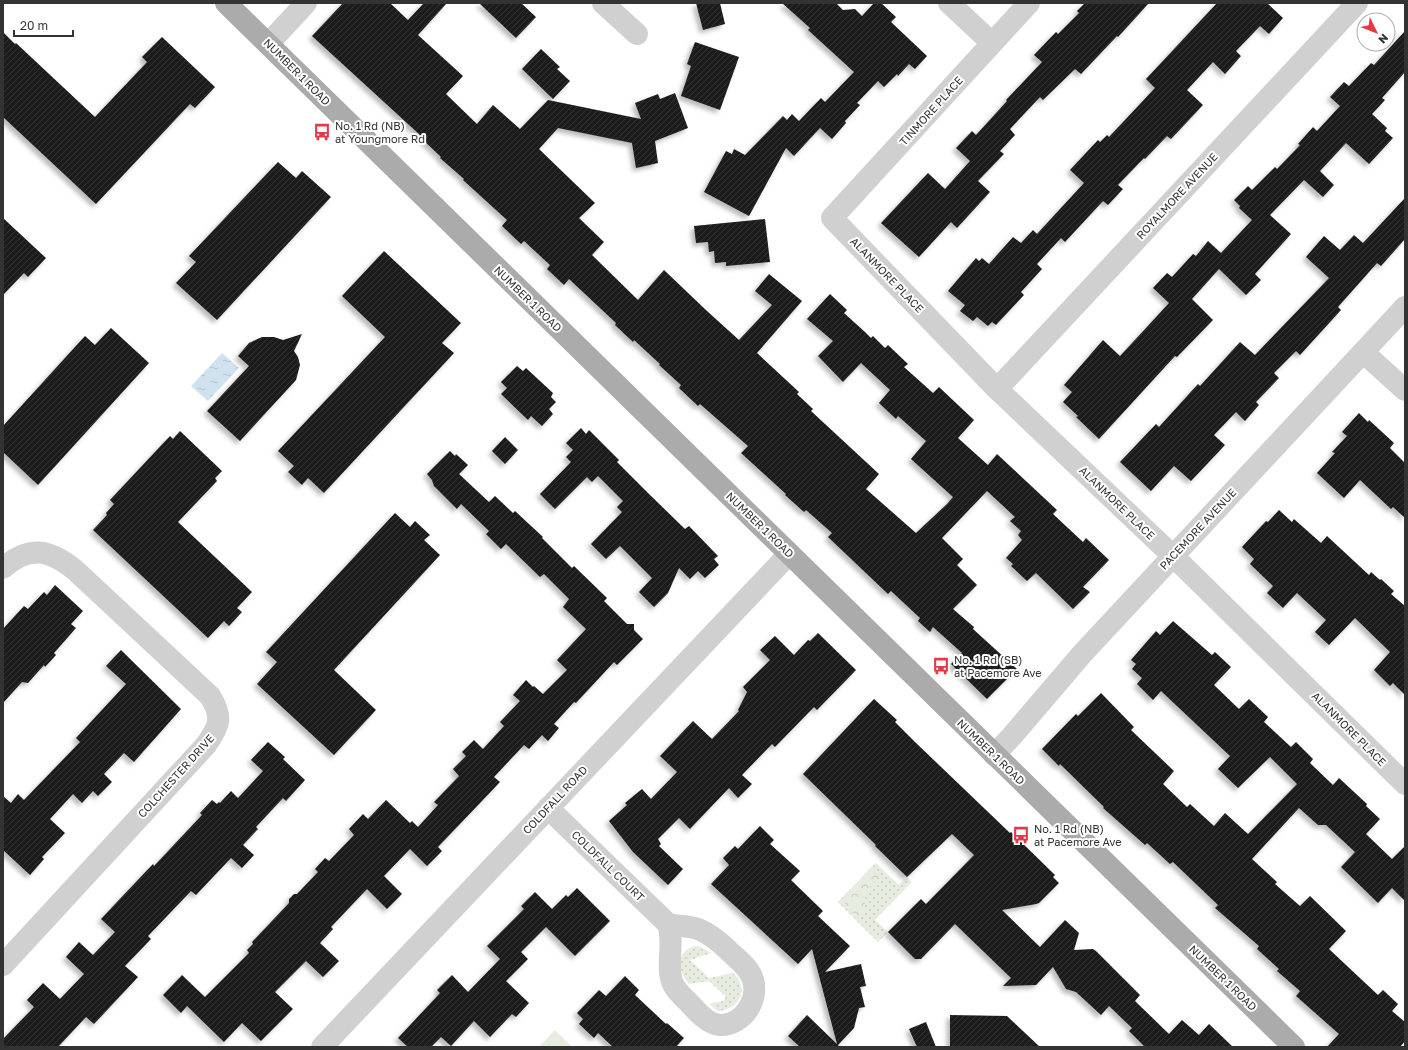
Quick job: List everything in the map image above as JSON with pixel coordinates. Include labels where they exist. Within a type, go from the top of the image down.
[{"type":"main road","name":"NUMBER 1 ROAD","points":[[226,3],[1294,1047]]},
{"type":"street","points":[[268,44],[306,3]]},
{"type":"street","points":[[603,3],[637,34]]},
{"type":"street","points":[[949,3],[992,43]]},
{"type":"street","name":"TINMORE PLACE","points":[[832,218],[1029,3]]},
{"type":"street","name":"ROYALMORE AVENUE","points":[[997,389],[1356,3]]},
{"type":"street","name":"ALANMORE PLACE","points":[[832,218],[997,389],[1173,556],[1405,784]]},
{"type":"street","name":"PACEMORE AVENUE","points":[[994,755],[1082,654],[1405,307]]},
{"type":"street","points":[[1363,352],[1405,390]]},
{"type":"street","name":"COLCHESTER DRIVE","points":[[3,568],[21,555],[34,552],[48,554],[63,560],[210,696],[217,708],[218,718],[215,732],[206,745],[3,965]]},
{"type":"street","name":"COLDFALL ROAD","points":[[322,1047],[789,554]]},
{"type":"street","name":"COLDFALL COURT","points":[[548,808],[668,924]]},
{"type":"street","points":[[668,924],[689,927],[705,932],[721,944],[751,974],[754,980],[752,1002],[749,1008],[736,1020],[721,1025],[709,1021],[698,1012],[674,986],[670,971],[671,937],[668,924]]},
{"type":"green space","points":[[876,863],[899,885],[907,877],[912,882],[875,920],[888,932],[878,942],[838,902]]},
{"type":"green space","points":[[871,867],[880,876],[866,891],[864,911],[857,914],[853,913],[845,904],[844,897]]},
{"type":"green space","points":[[695,946],[701,947],[711,953],[690,960],[709,978],[733,973],[738,979],[742,992],[737,1002],[732,1006],[718,1011],[709,1004],[723,1001],[725,996],[709,981],[689,984],[685,979],[681,968],[681,957],[688,949]]},
{"type":"green space","points":[[555,1030],[572,1047],[539,1047]]},
{"type":"water","points":[[222,353],[239,368],[208,401],[191,386]]},
{"type":"building","points":[[343,3],[390,3],[408,20],[424,3],[447,3],[418,35],[463,76],[446,94],[477,124],[493,105],[520,129],[548,100],[641,119],[635,103],[658,94],[660,99],[675,93],[688,128],[655,141],[658,163],[636,168],[632,143],[558,128],[539,149],[595,203],[579,218],[604,242],[592,255],[638,300],[664,270],[739,340],[772,305],[755,291],[769,274],[802,301],[757,353],[799,392],[797,394],[813,409],[811,411],[879,474],[866,489],[916,533],[953,497],[911,459],[926,441],[898,416],[896,419],[879,403],[890,390],[861,363],[843,382],[818,356],[833,341],[807,319],[830,294],[847,310],[844,313],[871,338],[873,336],[885,348],[888,345],[908,364],[904,367],[933,393],[939,387],[974,420],[958,438],[988,465],[997,454],[1057,510],[1053,514],[1083,542],[1086,538],[1109,560],[1083,587],[1090,592],[1073,609],[1036,573],[1027,581],[1011,566],[1013,564],[1006,558],[1022,540],[1018,535],[1021,531],[1010,521],[1015,517],[987,491],[942,538],[963,559],[957,565],[977,585],[953,609],[974,627],[973,629],[1017,669],[987,699],[951,664],[962,653],[933,627],[930,632],[918,621],[920,618],[891,591],[888,594],[828,537],[832,533],[806,510],[804,512],[741,453],[748,446],[700,404],[698,406],[679,388],[681,385],[659,365],[660,364],[634,340],[633,342],[615,325],[616,323],[569,279],[564,285],[547,269],[550,265],[524,241],[521,244],[502,226],[507,220],[440,158],[441,157],[419,136],[420,135],[312,36]]},
{"type":"building","points":[[479,3],[521,3],[536,17],[516,38]]},
{"type":"building","points":[[696,3],[720,3],[725,24],[703,30]]},
{"type":"building","points":[[782,3],[836,3],[843,10],[855,9],[862,16],[874,3],[881,3],[896,17],[891,22],[927,56],[915,69],[909,64],[898,76],[897,74],[884,87],[878,81],[857,103],[860,105],[845,121],[846,123],[832,139],[820,128],[794,156],[786,148],[749,216],[704,192],[726,151],[732,154],[734,149],[745,155],[783,116],[787,120],[792,114],[799,121],[821,98],[825,102],[854,72],[808,30],[810,28]]},
{"type":"building","points":[[1085,3],[1149,3],[1081,74],[1075,69],[1043,100],[1040,97],[1010,129],[1015,135],[1000,151],[1004,154],[978,181],[990,192],[957,228],[951,222],[919,257],[881,223],[928,173],[945,189],[970,161],[956,148],[972,131],[976,135],[1007,101],[1006,100],[1042,62],[1034,55],[1056,32],[1058,34],[1079,13],[1077,11]]},
{"type":"building","points":[[1217,3],[1267,3],[1283,18],[1269,34],[1260,26],[1236,51],[1241,56],[1225,74],[1213,62],[1187,90],[1203,105],[1171,139],[1167,136],[1118,185],[1123,189],[1108,205],[1103,201],[1065,242],[1061,238],[1037,264],[1042,269],[1021,292],[1024,295],[996,325],[992,322],[988,326],[977,317],[973,321],[960,311],[965,305],[948,291],[976,258],[979,261],[982,258],[989,264],[1013,237],[1021,243],[1033,230],[1037,234],[1084,183],[1070,170],[1098,140],[1100,142],[1107,135],[1109,137],[1155,88],[1146,79]]},
{"type":"building","points":[[1405,31],[1405,72],[1382,98],[1385,100],[1372,114],[1387,128],[1385,131],[1393,138],[1369,164],[1346,143],[1320,171],[1334,185],[1323,197],[1304,180],[1270,215],[1291,234],[1255,274],[1261,280],[1246,295],[1219,269],[1192,299],[1213,320],[1177,357],[1175,356],[1099,439],[1063,402],[1072,392],[1064,385],[1103,340],[1120,356],[1169,303],[1153,288],[1167,273],[1172,277],[1193,254],[1196,256],[1208,241],[1221,253],[1252,220],[1239,208],[1240,206],[1234,200],[1248,186],[1252,190],[1275,167],[1277,169],[1300,145],[1298,144],[1313,127],[1317,131],[1340,106],[1330,97],[1344,82],[1349,86],[1371,63],[1374,65],[1386,52],[1396,52],[1396,41]]},
{"type":"building","points":[[3,32],[95,117],[147,62],[142,57],[162,37],[215,87],[195,108],[190,104],[96,204],[3,117]]},
{"type":"building","points":[[695,42],[739,57],[720,110],[681,96],[691,66],[687,64]]},
{"type":"building","points":[[541,49],[560,67],[557,69],[570,81],[553,99],[522,69]]},
{"type":"building","points":[[278,162],[296,178],[302,171],[331,197],[217,320],[176,283],[196,262],[189,256]]},
{"type":"building","points":[[1405,198],[1405,239],[1381,266],[1377,263],[1338,307],[1341,310],[1300,355],[1296,351],[1274,373],[1279,378],[1256,402],[1259,405],[1245,421],[1236,412],[1214,435],[1225,445],[1191,481],[1174,466],[1151,491],[1120,462],[1156,424],[1159,427],[1198,384],[1200,386],[1240,342],[1255,355],[1329,278],[1306,257],[1324,236],[1340,250],[1354,235],[1363,243]]},
{"type":"building","points":[[3,218],[46,258],[28,277],[24,273],[3,295]]},
{"type":"building","points":[[765,219],[770,262],[726,266],[726,262],[715,263],[714,251],[709,252],[708,242],[696,243],[694,226]]},
{"type":"building","points":[[384,251],[461,323],[442,343],[454,353],[324,493],[308,478],[302,485],[288,472],[294,466],[278,451],[385,337],[342,296]]},
{"type":"building","points":[[111,328],[149,363],[38,485],[3,452],[3,426],[85,336],[95,345]]},
{"type":"building","points":[[302,334],[294,351],[298,357],[300,365],[296,380],[240,441],[207,411],[249,366],[238,356],[249,343],[262,337],[274,337],[283,340]]},
{"type":"building","points":[[517,366],[523,371],[526,368],[553,393],[551,397],[556,402],[549,409],[553,414],[542,426],[531,416],[528,420],[501,394],[507,388],[501,382]]},
{"type":"building","points":[[1359,413],[1394,443],[1390,448],[1405,463],[1405,518],[1393,507],[1391,509],[1360,480],[1344,498],[1317,473],[1335,453],[1332,452],[1347,436],[1342,432]]},
{"type":"building","points":[[581,428],[586,434],[589,430],[619,460],[617,462],[649,494],[685,529],[689,526],[718,556],[714,559],[719,565],[705,578],[698,571],[690,579],[679,568],[668,593],[654,607],[639,592],[652,578],[620,546],[606,559],[591,544],[622,512],[617,507],[623,501],[598,476],[592,482],[587,477],[555,509],[540,494],[571,462],[566,457],[573,450],[566,443]]},
{"type":"building","points":[[180,431],[222,471],[215,478],[217,481],[178,522],[252,592],[237,608],[242,612],[229,626],[224,621],[208,638],[93,530],[107,515],[106,513],[114,504],[110,500],[170,436],[173,439]]},
{"type":"building","points":[[505,437],[518,450],[505,464],[492,451]]},
{"type":"building","points":[[450,451],[455,456],[456,454],[468,465],[459,474],[489,502],[495,496],[513,513],[515,511],[543,537],[542,538],[572,568],[574,566],[607,598],[604,601],[627,624],[634,624],[634,630],[643,639],[617,665],[614,662],[576,703],[574,702],[554,724],[559,728],[548,741],[542,735],[529,749],[524,745],[494,777],[500,782],[438,847],[442,851],[427,866],[410,849],[384,876],[402,894],[387,909],[367,889],[331,927],[333,929],[320,943],[339,961],[323,977],[306,961],[275,992],[293,1009],[261,1041],[242,1023],[224,1042],[187,1006],[181,1013],[163,995],[182,975],[205,997],[249,953],[247,950],[253,944],[252,942],[289,903],[289,899],[294,894],[297,894],[318,872],[315,869],[325,858],[329,861],[354,835],[349,829],[363,814],[368,819],[386,800],[410,823],[412,821],[418,827],[438,805],[434,802],[459,776],[453,769],[466,756],[462,752],[474,740],[483,749],[504,726],[500,722],[520,701],[513,695],[526,680],[543,694],[567,670],[557,660],[586,629],[563,607],[569,599],[544,574],[540,577],[506,544],[501,549],[486,534],[489,531],[461,504],[457,509],[434,486],[432,480],[427,474]]},
{"type":"building","points":[[1279,510],[1292,522],[1294,519],[1321,543],[1327,536],[1369,575],[1371,572],[1380,580],[1381,579],[1394,591],[1391,594],[1405,606],[1405,695],[1393,683],[1390,686],[1374,670],[1390,652],[1355,618],[1329,645],[1315,632],[1326,620],[1297,593],[1283,608],[1267,593],[1273,586],[1250,564],[1254,559],[1242,547],[1266,521],[1268,522]]},
{"type":"building","points":[[395,513],[410,527],[415,521],[430,535],[424,540],[440,555],[334,670],[376,710],[334,755],[257,684],[277,662],[266,652]]},
{"type":"building","points":[[55,585],[83,611],[71,624],[76,628],[54,653],[56,655],[45,667],[44,665],[28,683],[22,682],[3,703],[3,629],[24,606],[28,609],[44,592],[47,595]]},
{"type":"building","points":[[1173,621],[1212,655],[1215,652],[1231,667],[1214,685],[1239,709],[1249,699],[1268,717],[1264,722],[1291,747],[1296,742],[1313,759],[1310,763],[1333,785],[1339,778],[1367,804],[1366,806],[1380,819],[1366,834],[1392,859],[1405,846],[1405,901],[1392,888],[1378,903],[1341,867],[1355,852],[1326,825],[1318,825],[1299,808],[1252,859],[1277,882],[1275,884],[1300,906],[1310,896],[1346,931],[1329,949],[1378,995],[1383,990],[1398,1004],[1392,1011],[1405,1022],[1405,1041],[1400,1047],[1327,1047],[1339,1034],[1296,996],[1300,991],[1277,971],[1279,969],[1257,949],[1259,946],[1215,908],[1218,905],[1173,862],[1170,864],[1147,843],[1145,845],[1103,808],[1104,807],[1060,764],[1059,766],[1042,749],[1076,714],[1078,716],[1101,693],[1134,727],[1131,730],[1174,771],[1163,784],[1187,807],[1190,804],[1214,826],[1225,813],[1248,834],[1297,784],[1270,757],[1238,788],[1218,769],[1230,756],[1161,691],[1153,700],[1137,684],[1142,678],[1132,669],[1136,664],[1131,660],[1156,631],[1160,635]]},
{"type":"building","points":[[818,633],[856,670],[817,710],[814,707],[775,747],[772,744],[742,775],[752,784],[738,798],[729,788],[690,829],[679,818],[658,839],[661,844],[659,846],[683,869],[668,885],[633,852],[609,821],[627,805],[625,803],[642,789],[651,799],[677,772],[660,756],[693,721],[712,739],[739,711],[738,710],[747,692],[743,687],[770,660],[760,650],[775,636],[794,655],[808,640],[810,641]]},
{"type":"building","points":[[121,650],[181,709],[134,762],[124,753],[104,774],[112,782],[98,796],[93,791],[82,803],[73,794],[50,819],[65,833],[42,857],[44,859],[30,875],[3,850],[3,796],[11,803],[18,794],[24,800],[80,742],[76,738],[126,684],[106,666]]},
{"type":"building","points":[[874,699],[897,720],[895,722],[915,742],[1055,875],[1053,877],[1059,883],[1039,903],[1002,910],[1040,947],[1065,920],[1079,933],[1074,950],[1093,949],[1096,951],[1140,995],[1135,1001],[1169,1034],[1182,1020],[1199,1035],[1209,1024],[1233,1047],[1145,1047],[1129,1031],[1132,1028],[1109,1006],[1101,1015],[1076,992],[1066,989],[1053,967],[1036,985],[1003,986],[1011,978],[955,924],[921,959],[915,959],[888,932],[921,899],[926,904],[974,855],[952,834],[907,877],[803,774]]},
{"type":"building","points":[[268,742],[285,757],[283,759],[305,780],[286,801],[283,798],[256,827],[258,829],[243,845],[254,855],[242,868],[231,858],[196,895],[191,891],[148,936],[151,939],[125,966],[138,977],[94,1024],[86,1017],[58,1047],[3,1047],[3,1039],[34,1007],[27,1000],[43,983],[60,999],[84,974],[66,957],[79,942],[93,955],[115,932],[101,919],[202,815],[200,813],[212,800],[217,804],[219,802],[220,803],[231,791],[238,798],[263,771],[251,760]]},
{"type":"building","points":[[760,826],[774,840],[770,844],[800,871],[791,880],[823,911],[818,916],[850,946],[825,972],[861,964],[866,986],[860,987],[865,1007],[859,1008],[854,1028],[838,1045],[840,1047],[800,1047],[788,1036],[807,1015],[837,1044],[812,949],[798,964],[711,884],[729,865],[723,858],[735,846],[738,849]]},
{"type":"building","points":[[577,888],[610,921],[575,956],[546,927],[521,952],[528,959],[506,981],[529,1003],[516,1017],[512,1014],[490,1037],[474,1021],[451,1046],[441,1037],[431,1047],[408,1047],[398,1038],[440,993],[437,990],[452,975],[468,992],[500,959],[487,946],[524,909],[521,906],[535,892],[552,909],[566,895],[568,897]]},
{"type":"building","points":[[625,976],[639,990],[635,995],[666,1024],[667,1023],[684,1038],[676,1047],[613,1047],[598,1033],[594,1038],[579,1024],[583,1019],[577,1013],[599,990],[606,996]]},
{"type":"building","points":[[950,1015],[1007,1016],[1040,1047],[950,1047]]},
{"type":"building","points":[[926,1022],[936,1047],[917,1047],[909,1029]]},
{"type":"place","name":"No. 1 Rd (NB) at Youngmore Rd","points":[[322,132]]},
{"type":"place","name":"No. 1 Rd (SB) at Pacemore Ave","points":[[941,666]]},
{"type":"place","name":"No. 1 Rd (NB) at Pacemore Ave","points":[[1021,835]]}]
